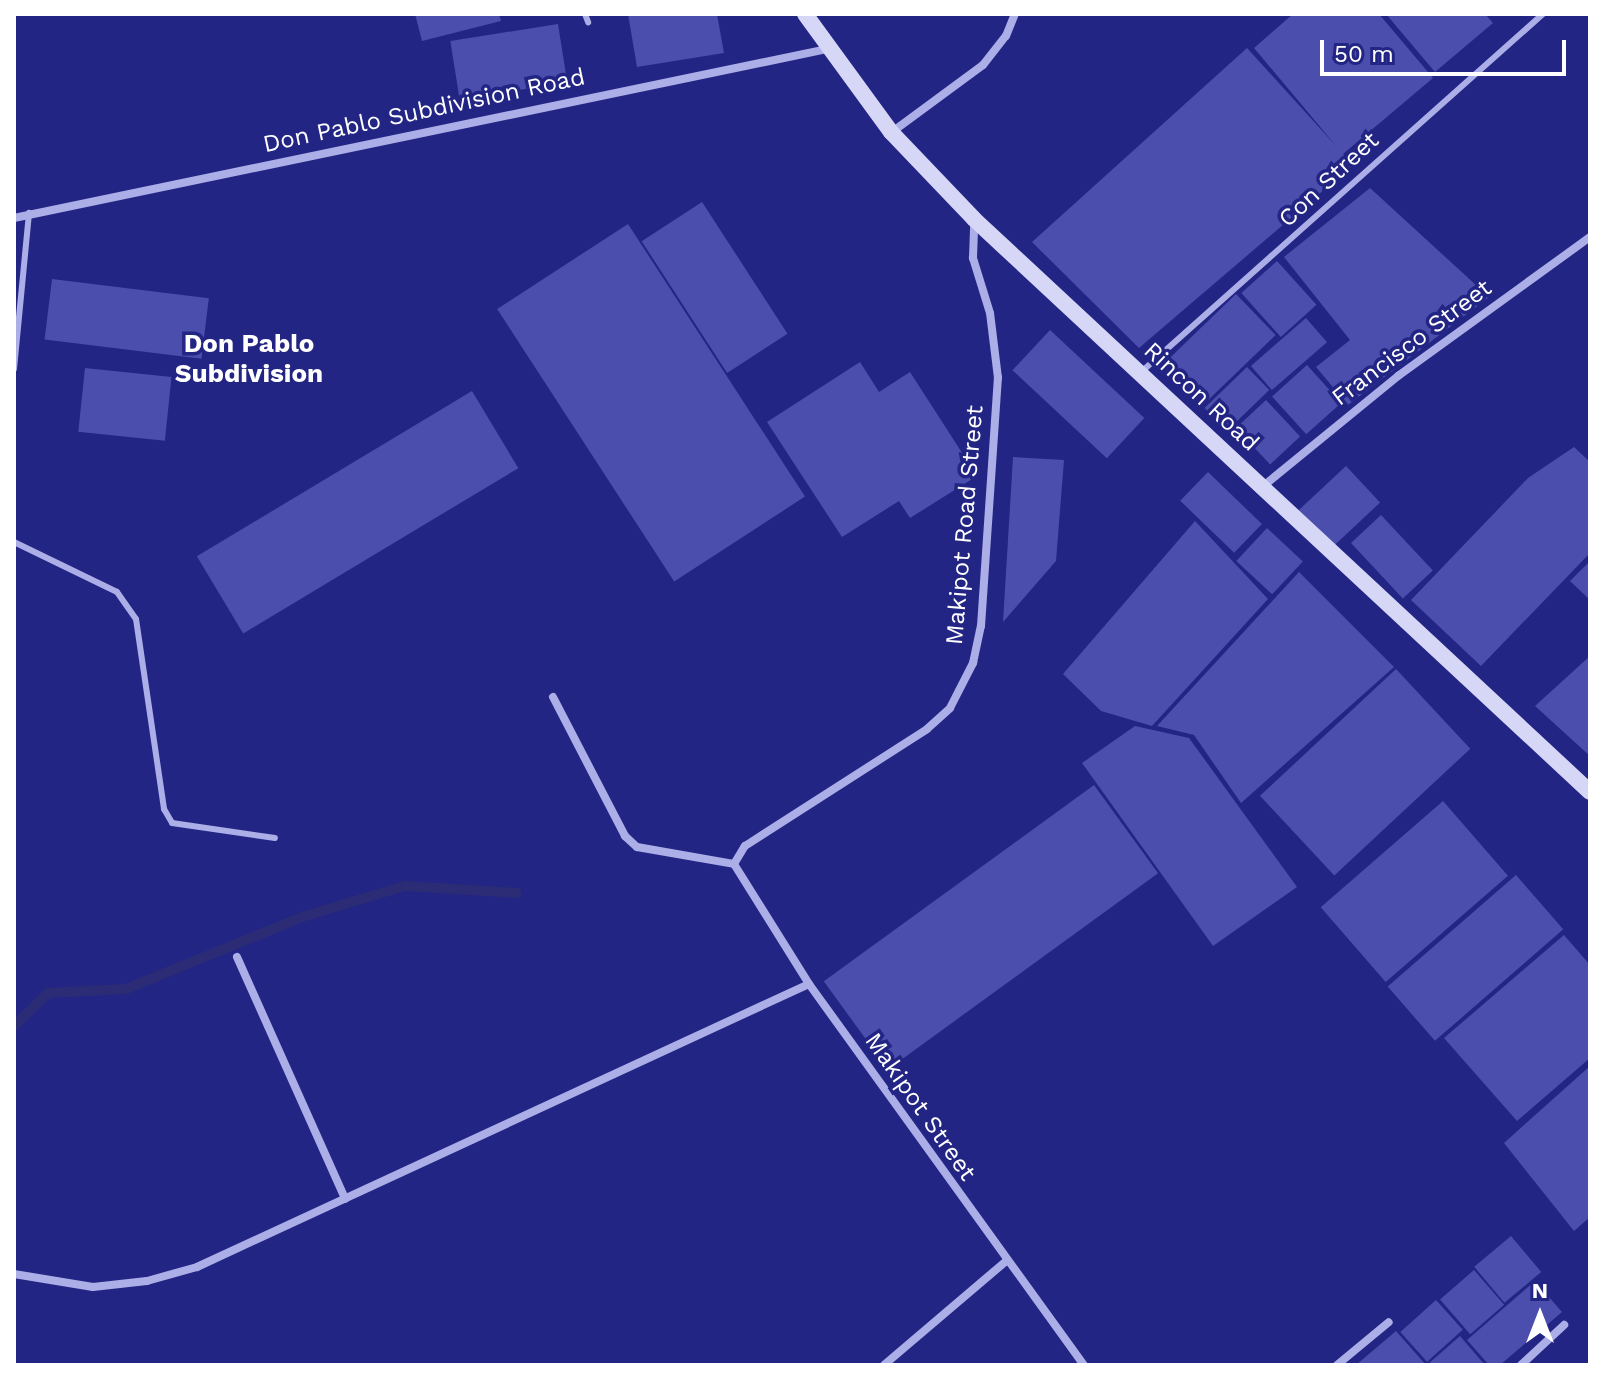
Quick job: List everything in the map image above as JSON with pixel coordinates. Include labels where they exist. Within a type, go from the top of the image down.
[{"type":"street","name":"Rincon Road","points":[[805,14],[827,49],[891,132],[974,219],[1590,792]]},
{"type":"street","points":[[891,132],[983,65],[1006,36],[1015,14]]},
{"type":"street","name":"Don Pablo Subdivision Road","points":[[14,218],[827,49]]},
{"type":"street","name":"Makipot Road Street","points":[[734,864],[745,846],[927,729],[950,708],[973,663],[981,626],[998,378],[990,313],[973,258],[974,219]]},
{"type":"street","name":"Francisco Street","points":[[1262,487],[1398,376],[1590,237]]},
{"type":"street","points":[[553,697],[625,836],[637,847],[734,864]]},
{"type":"street","name":"Makipot Street","points":[[734,864],[809,984],[1005,1262],[1084,1365]]},
{"type":"street","points":[[237,957],[345,1199]]},
{"type":"street","points":[[14,1274],[93,1287],[147,1281],[197,1267],[809,984]]},
{"type":"street","points":[[884,1365],[1005,1262]]},
{"type":"street","points":[[1337,1365],[1389,1322]]},
{"type":"street","points":[[1521,1365],[1564,1325]]},
{"type":"lane","name":"Con Street","points":[[1140,373],[1543,14]]},
{"type":"lane","points":[[14,369],[29,213]]},
{"type":"lane","points":[[14,542],[117,592],[136,619],[164,809],[172,823],[275,838]]},
{"type":"building","points":[[415,14],[499,14],[501,21],[422,41]]},
{"type":"building","points":[[628,14],[717,14],[724,53],[637,67]]},
{"type":"building","points":[[1293,14],[1379,14],[1433,78],[1343,154],[1353,165],[1139,348],[1032,242],[1247,48],[1337,147],[1254,48]]},
{"type":"building","points":[[1386,14],[1485,14],[1493,23],[1435,72]]},
{"type":"building","points":[[558,24],[567,82],[460,99],[450,41]]},
{"type":"building","points":[[1370,188],[1489,297],[1348,405],[1316,367],[1350,340],[1284,257]]},
{"type":"building","points":[[702,202],[788,334],[727,373],[642,241]]},
{"type":"building","points":[[628,224],[805,497],[674,582],[497,309]]},
{"type":"building","points":[[1277,261],[1316,305],[1281,337],[1241,293]]},
{"type":"building","points":[[52,279],[209,298],[201,359],[45,340]]},
{"type":"building","points":[[1236,294],[1276,335],[1204,404],[1165,363]]},
{"type":"building","points":[[1306,318],[1327,342],[1272,390],[1251,366]]},
{"type":"building","points":[[1050,330],[1144,418],[1107,458],[1012,370]]},
{"type":"building","points":[[860,362],[879,392],[910,372],[977,476],[910,518],[899,501],[842,537],[767,422]]},
{"type":"building","points":[[1307,365],[1341,403],[1306,434],[1272,396]]},
{"type":"building","points":[[1247,367],[1269,390],[1227,431],[1205,408]]},
{"type":"building","points":[[85,368],[172,377],[165,441],[78,432]]},
{"type":"building","points":[[472,391],[518,468],[243,633],[197,556]]},
{"type":"building","points":[[1266,400],[1300,437],[1270,465],[1236,428]]},
{"type":"building","points":[[1574,447],[1590,462],[1590,553],[1481,666],[1411,600],[1528,478]]},
{"type":"building","points":[[1013,457],[1064,460],[1056,561],[1003,622]]},
{"type":"building","points":[[1346,466],[1380,503],[1333,547],[1298,510]]},
{"type":"building","points":[[1208,472],[1262,524],[1234,553],[1180,501]]},
{"type":"building","points":[[1381,515],[1433,571],[1403,599],[1351,543]]},
{"type":"building","points":[[1195,521],[1268,599],[1152,726],[1101,711],[1063,674]]},
{"type":"building","points":[[1267,528],[1303,561],[1272,594],[1236,561]]},
{"type":"building","points":[[1590,561],[1590,600],[1570,581]]},
{"type":"building","points":[[1299,572],[1394,667],[1241,803],[1194,735],[1157,726]]},
{"type":"building","points":[[1590,656],[1590,756],[1535,706]]},
{"type":"building","points":[[1396,669],[1470,749],[1334,876],[1260,796]]},
{"type":"building","points":[[1135,726],[1189,738],[1297,887],[1213,946],[1082,763]]},
{"type":"building","points":[[1094,785],[1158,873],[888,1070],[824,981]]},
{"type":"building","points":[[1443,801],[1508,876],[1386,982],[1321,907]]},
{"type":"building","points":[[1516,875],[1563,929],[1435,1041],[1388,987]]},
{"type":"building","points":[[1564,935],[1590,965],[1590,1058],[1517,1121],[1444,1038]]},
{"type":"building","points":[[1590,1066],[1590,1217],[1574,1231],[1504,1143]]},
{"type":"building","points":[[1511,1236],[1541,1272],[1504,1303],[1474,1267]]},
{"type":"building","points":[[1474,1270],[1504,1305],[1470,1334],[1440,1300]]},
{"type":"building","points":[[1535,1281],[1562,1312],[1500,1365],[1489,1365],[1467,1340]]},
{"type":"building","points":[[1436,1300],[1463,1330],[1427,1362],[1400,1332]]},
{"type":"building","points":[[1396,1331],[1426,1365],[1356,1365]]},
{"type":"building","points":[[1460,1336],[1485,1365],[1427,1365]]},
{"type":"waterway","points":[[14,1026],[48,993],[126,989],[302,917],[405,886],[517,893]]},
{"type":"district","name":"Don Pablo Subdivision","points":[[249,359]]}]
